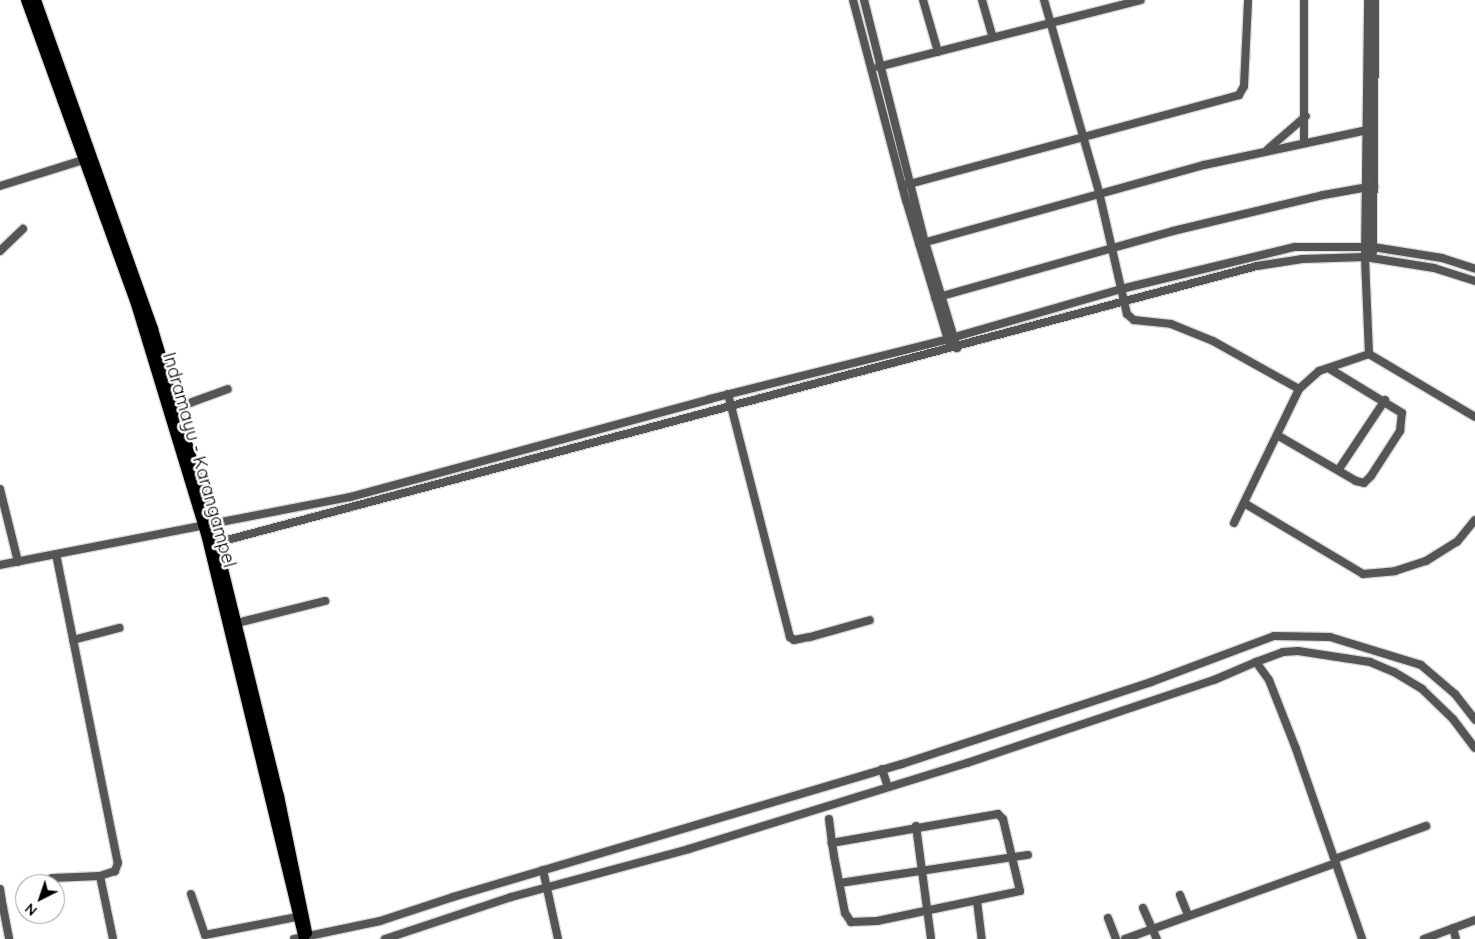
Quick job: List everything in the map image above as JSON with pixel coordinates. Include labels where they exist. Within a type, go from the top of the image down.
[{"type":"main road","name":"Indramayu - Karangampel","points":[[31,1],[87,156],[209,527],[303,938]]},
{"type":"main road","points":[[87,156],[153,330],[209,527]]},
{"type":"main road","name":"Indramayu - Karangampel","points":[[213,544],[237,623],[303,938]]},
{"type":"street","points":[[853,0],[871,69],[907,185]]},
{"type":"street","points":[[864,0],[882,66],[907,185],[922,243],[954,349]]},
{"type":"street","points":[[923,0],[938,52]]},
{"type":"street","points":[[982,0],[992,36]]},
{"type":"street","points":[[1044,0],[1099,192],[1127,314],[1134,320],[1171,324],[1213,340],[1298,389]]},
{"type":"street","points":[[871,69],[992,36],[1141,0]]},
{"type":"street","points":[[907,185],[1082,135],[1238,95],[1244,86],[1248,0]]},
{"type":"street","points":[[1304,0],[1306,116],[1304,143]]},
{"type":"street","points":[[1368,0],[1367,130],[1370,186]]},
{"type":"street","points":[[1369,354],[1366,266],[1370,247],[1376,0]]},
{"type":"street","points":[[1266,150],[1306,116]]},
{"type":"street","points":[[922,243],[1099,192],[1266,150],[1367,130]]},
{"type":"street","points":[[0,186],[87,156]]},
{"type":"street","points":[[938,297],[1112,249],[1370,186]]},
{"type":"street","points":[[0,251],[24,229]]},
{"type":"street","points":[[0,565],[209,527],[350,497],[728,394],[950,339],[1121,289],[1295,247],[1370,247],[1442,258],[1475,269]]},
{"type":"street","points":[[213,544],[954,349],[1257,266],[1302,259],[1369,258],[1434,268],[1475,281]]},
{"type":"street","points":[[1234,523],[1298,389],[1313,374],[1369,354]]},
{"type":"street","points":[[1369,354],[1475,417]]},
{"type":"street","points":[[1277,435],[1361,483],[1371,476],[1403,424],[1402,413],[1385,400],[1330,369]]},
{"type":"street","points":[[176,408],[228,389]]},
{"type":"street","points":[[728,394],[730,408],[790,636],[794,640],[810,637],[870,620]]},
{"type":"street","points":[[1339,470],[1385,400]]},
{"type":"street","points":[[687,405],[692,417]]},
{"type":"street","points":[[0,489],[18,562]]},
{"type":"street","points":[[1244,503],[1363,574],[1395,571],[1426,561],[1457,542],[1472,528],[1475,520]]},
{"type":"street","points":[[56,554],[118,863],[115,871],[100,876],[65,877]]},
{"type":"street","points":[[237,623],[324,601]]},
{"type":"street","points":[[72,640],[119,628]]},
{"type":"street","points":[[385,939],[545,880],[1151,682],[1248,643],[1285,634],[1330,637],[1421,665],[1455,694],[1475,720]]},
{"type":"street","points":[[303,938],[354,929],[545,880],[887,785],[1153,701],[1283,652],[1298,651],[1378,665],[1394,672],[1438,702],[1475,748]]},
{"type":"street","points":[[1256,662],[1269,680],[1362,939]]},
{"type":"street","points":[[883,771],[887,785]]},
{"type":"street","points":[[828,819],[832,843],[846,913],[854,923],[1019,893],[1014,857],[1003,819],[998,814],[916,826],[832,843]]},
{"type":"street","points":[[916,826],[931,939]]},
{"type":"street","points":[[1125,939],[1188,914],[1217,908],[1426,826]]},
{"type":"street","points":[[840,883],[1028,855]]},
{"type":"street","points":[[100,876],[113,939]]},
{"type":"street","points":[[545,880],[558,939]]},
{"type":"street","points":[[0,889],[9,939]]},
{"type":"street","points":[[191,894],[205,935],[297,917]]},
{"type":"street","points":[[1180,895],[1188,914]]},
{"type":"street","points":[[976,901],[982,939]]},
{"type":"street","points":[[1143,908],[1157,939]]},
{"type":"street","points":[[1108,918],[1116,939]]},
{"type":"street","points":[[1424,939],[1475,920]]},
{"type":"street","points":[[1452,928],[1456,939]]}]
